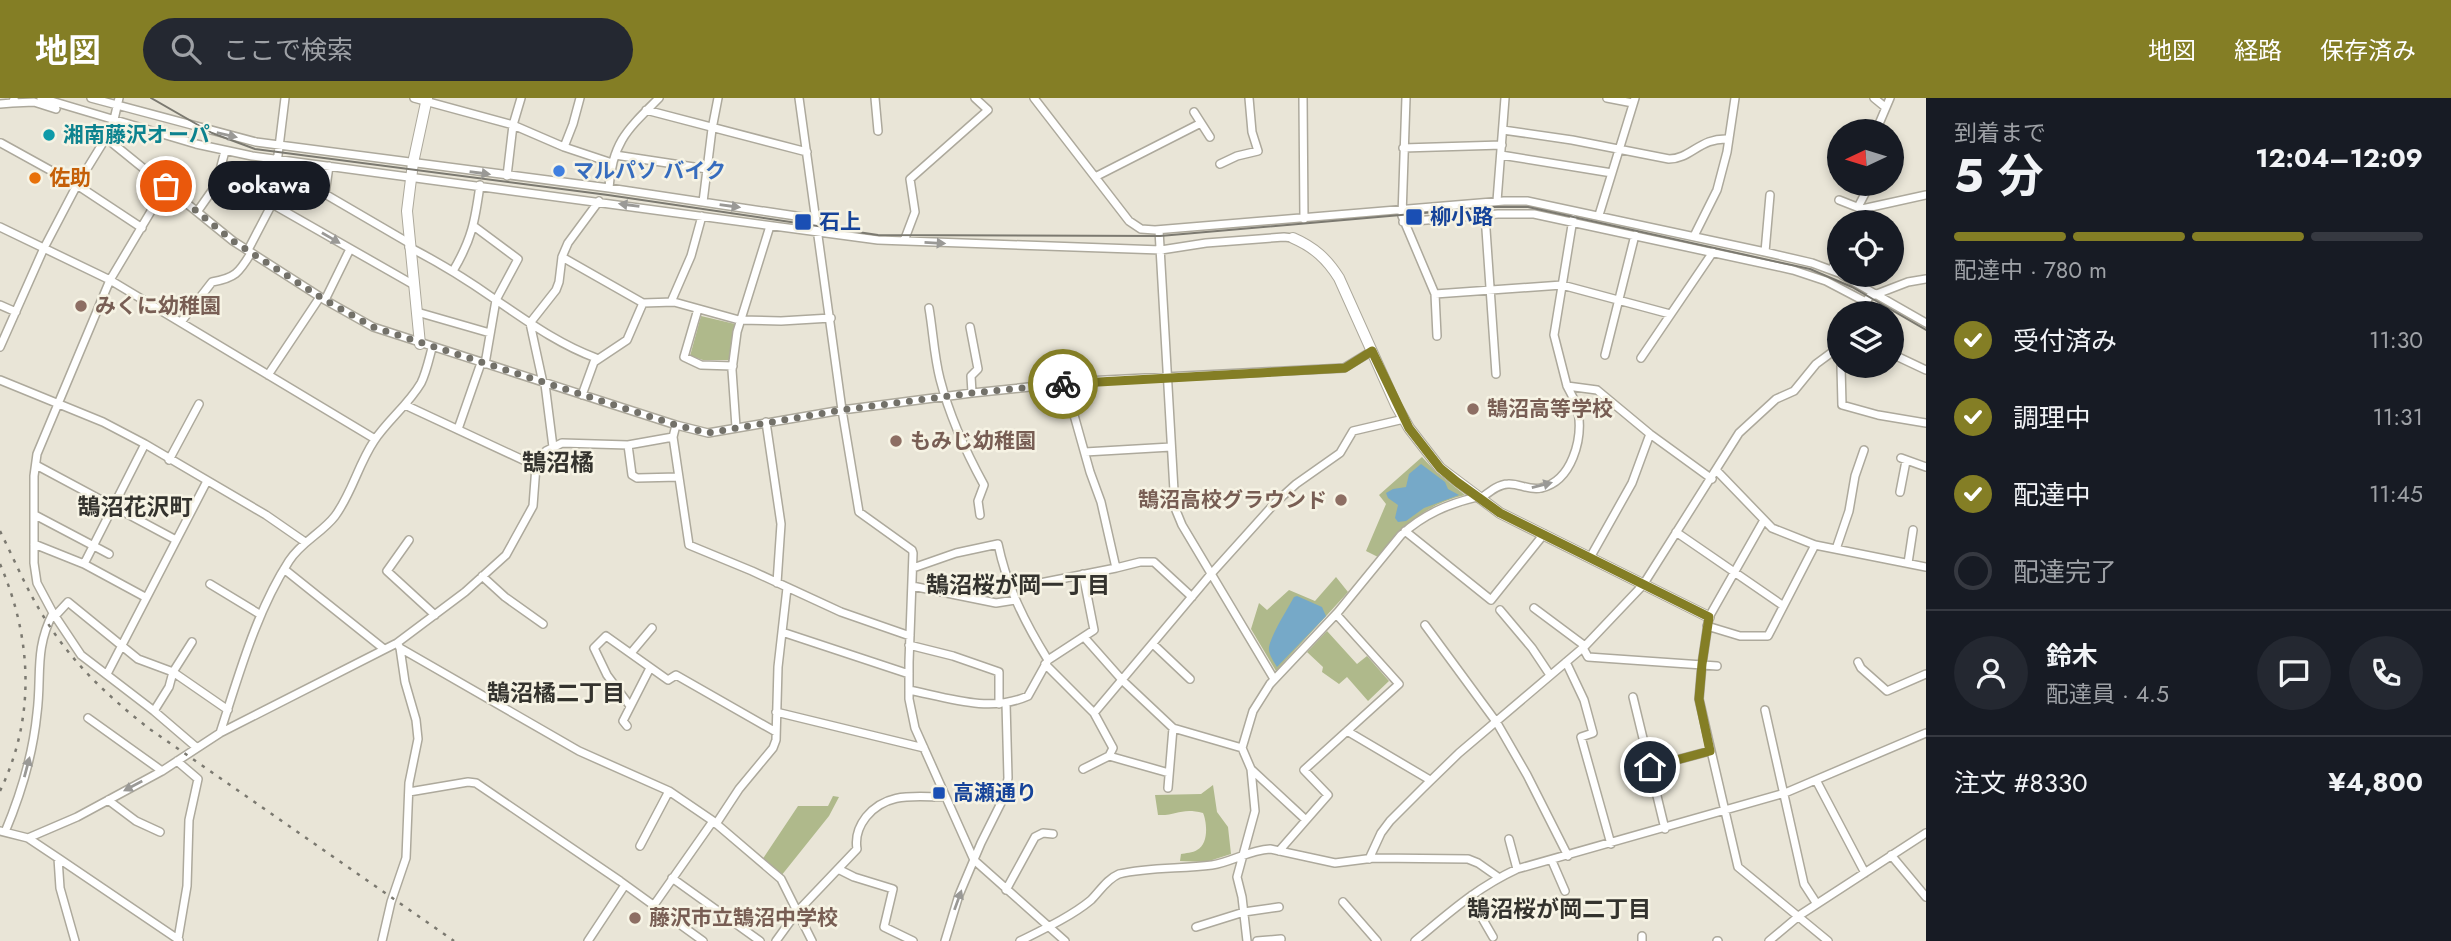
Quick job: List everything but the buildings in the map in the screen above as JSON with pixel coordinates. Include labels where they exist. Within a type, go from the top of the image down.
[{"type":"street","points":[[41,98],[225,151],[277,160],[480,185],[858,238],[904,242],[1161,250],[1219,242],[1284,237],[1293,239],[1311,246],[1330,263],[1404,419],[1424,449],[1440,468],[1500,513],[1591,556],[1740,636],[1768,636],[1815,545]]},
{"type":"street","points":[[91,98],[119,102],[219,133],[279,145],[609,188],[816,219]]},
{"type":"street","points":[[181,322],[212,282],[230,279],[241,270],[272,204],[285,98]]},
{"type":"street","points":[[414,98],[513,125],[564,147],[612,163]]},
{"type":"street","points":[[507,176],[513,125],[521,98]]},
{"type":"street","points":[[564,147],[580,98]]},
{"type":"street","points":[[609,188],[612,163],[627,130],[659,98]]},
{"type":"street","points":[[703,202],[718,98]]},
{"type":"street","points":[[799,98],[842,410],[859,512],[912,550],[909,645],[911,713],[974,860],[1065,941]]},
{"type":"street","points":[[875,98],[878,131]]},
{"type":"street","points":[[904,242],[915,212],[910,179],[988,110],[975,98]]},
{"type":"street","points":[[1034,98],[1135,226],[1146,230],[1497,201],[1527,201],[1765,251],[1827,269]]},
{"type":"street","points":[[1220,164],[1258,151],[1252,132],[1250,98]]},
{"type":"street","points":[[1303,98],[1304,219]]},
{"type":"street","points":[[1406,98],[1401,210],[1403,222],[1435,294],[1437,336]]},
{"type":"street","points":[[1497,201],[1505,98]]},
{"type":"street","points":[[1599,215],[1634,101],[1607,98]]},
{"type":"street","points":[[1694,236],[1714,201],[1729,139],[1735,98]]},
{"type":"street","points":[[1874,98],[1885,107]]},
{"type":"street","points":[[1880,119],[1890,98]]},
{"type":"street","points":[[0,104],[13,100],[34,102],[57,109]]},
{"type":"street","points":[[421,344],[407,211],[413,163],[427,100]]},
{"type":"street","points":[[0,347],[44,248],[115,120],[119,102]]},
{"type":"street","points":[[646,110],[807,152]]},
{"type":"street","points":[[1194,112],[1210,137]]},
{"type":"street","points":[[1096,177],[1201,123]]},
{"type":"street","points":[[1503,130],[1675,159],[1707,142],[1729,139]]},
{"type":"street","points":[[0,138],[0,144],[77,185],[142,228]]},
{"type":"street","points":[[106,138],[249,251],[323,299],[373,327],[432,348],[708,433],[842,410],[1065,383],[1345,368],[1372,351]]},
{"type":"street","points":[[1403,148],[1502,145]]},
{"type":"street","points":[[197,212],[216,185],[225,151]]},
{"type":"street","points":[[615,155],[707,169]]},
{"type":"street","points":[[1501,155],[1612,173]]},
{"type":"street","points":[[329,166],[326,194],[453,271],[574,350],[596,358]]},
{"type":"street","points":[[453,271],[465,252],[475,227],[480,185]]},
{"type":"street","points":[[166,186],[110,280],[37,454],[34,544],[37,583],[54,615],[81,655],[155,711],[194,749]]},
{"type":"street","points":[[1765,251],[1770,195]]},
{"type":"street","points":[[1839,200],[1860,208],[1926,195]]},
{"type":"street","points":[[1860,208],[1865,196]]},
{"type":"street","points":[[530,323],[559,282],[562,257],[574,232],[599,201]]},
{"type":"street","points":[[272,204],[414,285]]},
{"type":"street","points":[[1247,941],[1237,877],[1255,811],[1251,769],[1242,748],[1253,710],[1274,679],[1336,614],[1405,531],[1444,506],[1478,498],[1501,485],[1510,483],[1534,489],[1555,482],[1570,463],[1580,429],[1578,409],[1567,386],[1554,335],[1574,210]]},
{"type":"street","points":[[1403,222],[1528,213],[1809,275],[1864,301]]},
{"type":"street","points":[[1485,215],[1496,374]]},
{"type":"street","points":[[671,302],[691,256],[702,216]]},
{"type":"street","points":[[736,427],[733,366],[739,320],[770,226]]},
{"type":"street","points":[[0,227],[110,280],[374,439]]},
{"type":"street","points":[[458,429],[483,363],[496,300],[517,259],[475,227]]},
{"type":"street","points":[[1160,230],[1175,508],[1182,525],[1274,679]]},
{"type":"street","points":[[1605,355],[1635,235]]},
{"type":"street","points":[[268,375],[323,299],[351,249]]},
{"type":"street","points":[[1641,358],[1713,252]]},
{"type":"street","points":[[562,257],[643,303],[671,302],[739,320],[831,318]]},
{"type":"street","points":[[1867,301],[1876,294],[1908,282],[1926,279]]},
{"type":"street","points":[[1435,294],[1562,285],[1670,314]]},
{"type":"street","points":[[1864,287],[1926,323]]},
{"type":"street","points":[[582,395],[596,358],[627,340],[643,303]]},
{"type":"street","points":[[0,305],[16,312]]},
{"type":"street","points":[[929,308],[945,397],[972,464],[984,485],[978,501],[980,515]]},
{"type":"street","points":[[698,309],[684,358],[701,365],[733,366]]},
{"type":"street","points":[[417,312],[490,333]]},
{"type":"street","points":[[530,323],[544,383],[553,447]]},
{"type":"street","points":[[970,327],[978,369],[971,376],[972,393]]},
{"type":"street","points":[[220,733],[261,615],[284,569],[305,542],[333,519],[346,500],[374,439],[405,405],[422,381],[432,348]]},
{"type":"street","points":[[1369,859],[1390,821],[1430,780],[1584,647],[1643,585],[1740,433],[1776,399],[1794,391],[1815,364],[1827,356]]},
{"type":"street","points":[[1904,360],[1926,370]]},
{"type":"street","points":[[1841,378],[1842,405],[1878,415],[1926,423]]},
{"type":"street","points":[[0,380],[103,422],[145,444],[265,515],[305,542]]},
{"type":"street","points":[[1065,383],[1101,502],[1116,568]]},
{"type":"street","points":[[1567,386],[1597,390],[1712,479]]},
{"type":"street","points":[[169,460],[200,404]]},
{"type":"street","points":[[405,405],[536,466]]},
{"type":"street","points":[[1094,713],[1211,574],[1275,503],[1296,484],[1340,453],[1353,431],[1404,419]]},
{"type":"street","points":[[766,422],[781,524],[776,583]]},
{"type":"street","points":[[676,425],[673,437],[689,545],[841,612],[910,636]]},
{"type":"street","points":[[1591,556],[1632,483],[1650,433]]},
{"type":"street","points":[[28,838],[77,817],[162,771],[220,733],[384,649],[399,646],[506,555],[533,506],[536,466],[546,451],[562,443],[628,445],[673,437]]},
{"type":"street","points":[[84,564],[145,444]]},
{"type":"street","points":[[628,445],[632,475],[637,478],[679,477]]},
{"type":"street","points":[[1085,452],[1171,447]]},
{"type":"street","points":[[1836,549],[1851,504],[1855,476],[1864,450]]},
{"type":"street","points":[[1900,492],[1903,459],[1926,467]]},
{"type":"street","points":[[36,465],[176,540]]},
{"type":"street","points":[[1717,471],[1772,528],[1815,545],[1926,567]]},
{"type":"street","points":[[107,674],[207,481]]},
{"type":"street","points":[[34,516],[110,554]]},
{"type":"street","points":[[1764,520],[1708,621],[1699,699],[1738,867],[1765,891],[1800,915],[1828,941]]},
{"type":"street","points":[[1908,563],[1913,530]]},
{"type":"street","points":[[1405,531],[1491,600],[1544,534]]},
{"type":"street","points":[[1676,532],[1782,606]]},
{"type":"street","points":[[409,540],[387,571],[435,615]]},
{"type":"street","points":[[34,544],[84,564],[145,597]]},
{"type":"street","points":[[913,568],[956,553],[998,544],[1006,579],[1046,662],[1094,713],[1113,748],[1109,756],[1083,769]]},
{"type":"street","points":[[1035,584],[1140,562],[1154,562],[1192,597]]},
{"type":"street","points":[[284,569],[384,649]]},
{"type":"street","points":[[909,690],[980,704],[1003,703],[1028,696],[1046,662],[1094,630],[1083,574]]},
{"type":"street","points":[[482,576],[505,597],[543,624]]},
{"type":"street","points":[[210,584],[261,615]]},
{"type":"street","points":[[912,586],[996,603],[1015,600]]},
{"type":"street","points":[[654,905],[739,789],[773,748],[787,588]]},
{"type":"street","points":[[177,761],[198,779],[189,820],[187,886],[180,940],[28,838],[3,832],[21,791],[33,744],[40,689],[41,640],[54,615],[68,601],[144,662],[173,672],[228,710]]},
{"type":"street","points":[[1534,608],[1584,647],[1588,657],[1717,666]]},
{"type":"street","points":[[1500,610],[1550,674]]},
{"type":"street","points":[[1279,851],[1328,795],[1304,770],[1399,684],[1336,614]]},
{"type":"street","points":[[1425,625],[1497,723],[1568,856]]},
{"type":"street","points":[[631,653],[652,628]]},
{"type":"street","points":[[782,632],[909,674]]},
{"type":"street","points":[[630,706],[607,675],[594,648],[606,636],[668,680],[676,675],[776,732]]},
{"type":"street","points":[[1084,637],[1123,681],[1173,728],[1242,748]]},
{"type":"street","points":[[155,711],[169,687],[173,672],[192,642]]},
{"type":"street","points":[[1153,644],[1190,679]]},
{"type":"street","points":[[909,645],[953,656],[999,672],[1003,703],[1007,788],[959,895],[945,941]]},
{"type":"street","points":[[399,646],[579,751],[642,775],[714,823],[782,879],[812,941]]},
{"type":"street","points":[[382,941],[386,918],[406,858],[409,792],[417,729],[399,646]]},
{"type":"street","points":[[1566,662],[1584,700],[1593,733],[1581,737],[1611,844]]},
{"type":"street","points":[[1857,662],[1887,691],[1926,674]]},
{"type":"street","points":[[627,726],[622,721],[650,668]]},
{"type":"street","points":[[1633,697],[1665,829]]},
{"type":"street","points":[[1765,710],[1804,884],[1816,904]]},
{"type":"street","points":[[776,712],[924,748]]},
{"type":"street","points":[[88,718],[162,771]]},
{"type":"street","points":[[1168,788],[1173,728]]},
{"type":"street","points":[[1347,731],[1430,780]]},
{"type":"street","points":[[1415,941],[1472,895],[1498,877],[1517,869],[1785,793],[1926,733]]},
{"type":"street","points":[[1650,767],[1710,751]]},
{"type":"street","points":[[1109,756],[1169,773]]},
{"type":"street","points":[[1251,769],[1306,820]]},
{"type":"street","points":[[1816,780],[1865,873]]},
{"type":"street","points":[[409,792],[476,783],[703,941]]},
{"type":"street","points":[[640,846],[669,791]]},
{"type":"street","points":[[776,941],[797,912],[857,849],[856,840],[862,823],[877,805],[905,796],[945,797]]},
{"type":"street","points":[[108,800],[136,821],[160,832]]},
{"type":"street","points":[[1006,890],[1035,837],[1043,833],[1053,834]]},
{"type":"street","points":[[1769,941],[1800,915],[1926,833]]},
{"type":"street","points":[[1509,839],[1517,869]]},
{"type":"street","points":[[1020,941],[1049,927],[1089,901],[1112,877],[1119,874],[1214,864],[1262,849],[1335,863],[1369,859],[1468,859],[1498,877]]},
{"type":"street","points":[[1891,855],[1926,897]]},
{"type":"street","points":[[58,858],[60,887],[75,941]]},
{"type":"street","points":[[1552,861],[1565,891]]},
{"type":"street","points":[[838,869],[853,877],[893,889],[884,927],[913,941]]},
{"type":"street","points":[[672,878],[761,941]]},
{"type":"street","points":[[588,941],[625,885]]},
{"type":"street","points":[[1472,895],[1493,936]]},
{"type":"street","points":[[1343,902],[1377,941]]},
{"type":"street","points":[[1196,927],[1244,912],[1279,906]]},
{"type":"street","points":[[1258,941],[1281,939]]},
{"type":"green space","points":[[701,316],[735,324],[729,360],[703,360],[690,356]]},
{"type":"green space","points":[[1422,457],[1465,495],[1438,504],[1415,518],[1378,557],[1366,551],[1386,504],[1379,495]]},
{"type":"green space","points":[[1336,577],[1348,592],[1276,671],[1251,629],[1259,603],[1267,610],[1289,590],[1315,601]]},
{"type":"green space","points":[[1327,631],[1357,664],[1367,656],[1389,681],[1368,701],[1347,677],[1339,684],[1322,672],[1323,667],[1307,652]]},
{"type":"green space","points":[[1213,785],[1217,812],[1228,827],[1231,854],[1206,862],[1180,861],[1181,854],[1195,851],[1204,843],[1206,827],[1203,813],[1184,811],[1158,815],[1155,795],[1201,794]]},
{"type":"green space","points":[[833,796],[839,797],[829,816],[781,876],[760,863],[798,806],[828,806]]},
{"type":"water","points":[[1421,464],[1445,482],[1448,489],[1459,495],[1424,508],[1406,521],[1398,522],[1395,518],[1398,505],[1388,498],[1386,493],[1406,487],[1409,474]]},
{"type":"water","points":[[1297,596],[1322,607],[1326,616],[1277,667],[1269,647],[1280,622]]},
{"type":"tram line","points":[[151,98],[212,133],[255,149],[608,195],[878,235],[1160,236],[1492,207],[1528,207],[1810,269],[1852,287],[1926,330]]},
{"type":"railway","points":[[0,531],[47,622],[69,653],[108,694],[151,730],[454,941]]},
{"type":"railway","points":[[0,564],[19,620],[26,678],[20,735],[0,791]]},
{"type":"way so far","points":[[166,186],[233,241],[325,300],[373,327],[702,432],[842,410],[1063,384]]},
{"type":"place","name":"湘南藤沢オーパ","points":[[49,135]]},
{"type":"place","name":"マルパソ バイク","points":[[559,171]]},
{"type":"place","name":"佐助","points":[[35,178]]},
{"type":"place","name":"ookawa","points":[[166,186]]},
{"type":"place","name":"柳小路","points":[[1414,217]]},
{"type":"place","name":"石上","points":[[803,222]]},
{"type":"place","name":"みくに幼稚園","points":[[81,306]]},
{"type":"place","name":"鵠沼高等学校","points":[[1473,409]]},
{"type":"place","name":"もみじ幼稚園","points":[[896,441]]},
{"type":"place","name":"鵠沼高校グラウンド","points":[[1341,500]]},
{"type":"place","name":"高瀬通り","points":[[939,793]]},
{"type":"place","name":"藤沢市立鵠沼中学校","points":[[635,918]]},
{"type":"district","name":"鵠沼橘","points":[[558,462]]},
{"type":"district","name":"鵠沼花沢町","points":[[135,507]]},
{"type":"district","name":"鵠沼桜が岡一丁目","points":[[1018,585]]},
{"type":"district","name":"鵠沼橘二丁目","points":[[556,693]]},
{"type":"district","name":"鵠沼桜が岡二丁目","points":[[1559,909]]},
{"type":"route","points":[[1063,384],[1345,368],[1372,351],[1409,428],[1440,468],[1457,482],[1500,513],[1709,617],[1699,699],[1710,751],[1650,767]]}]
